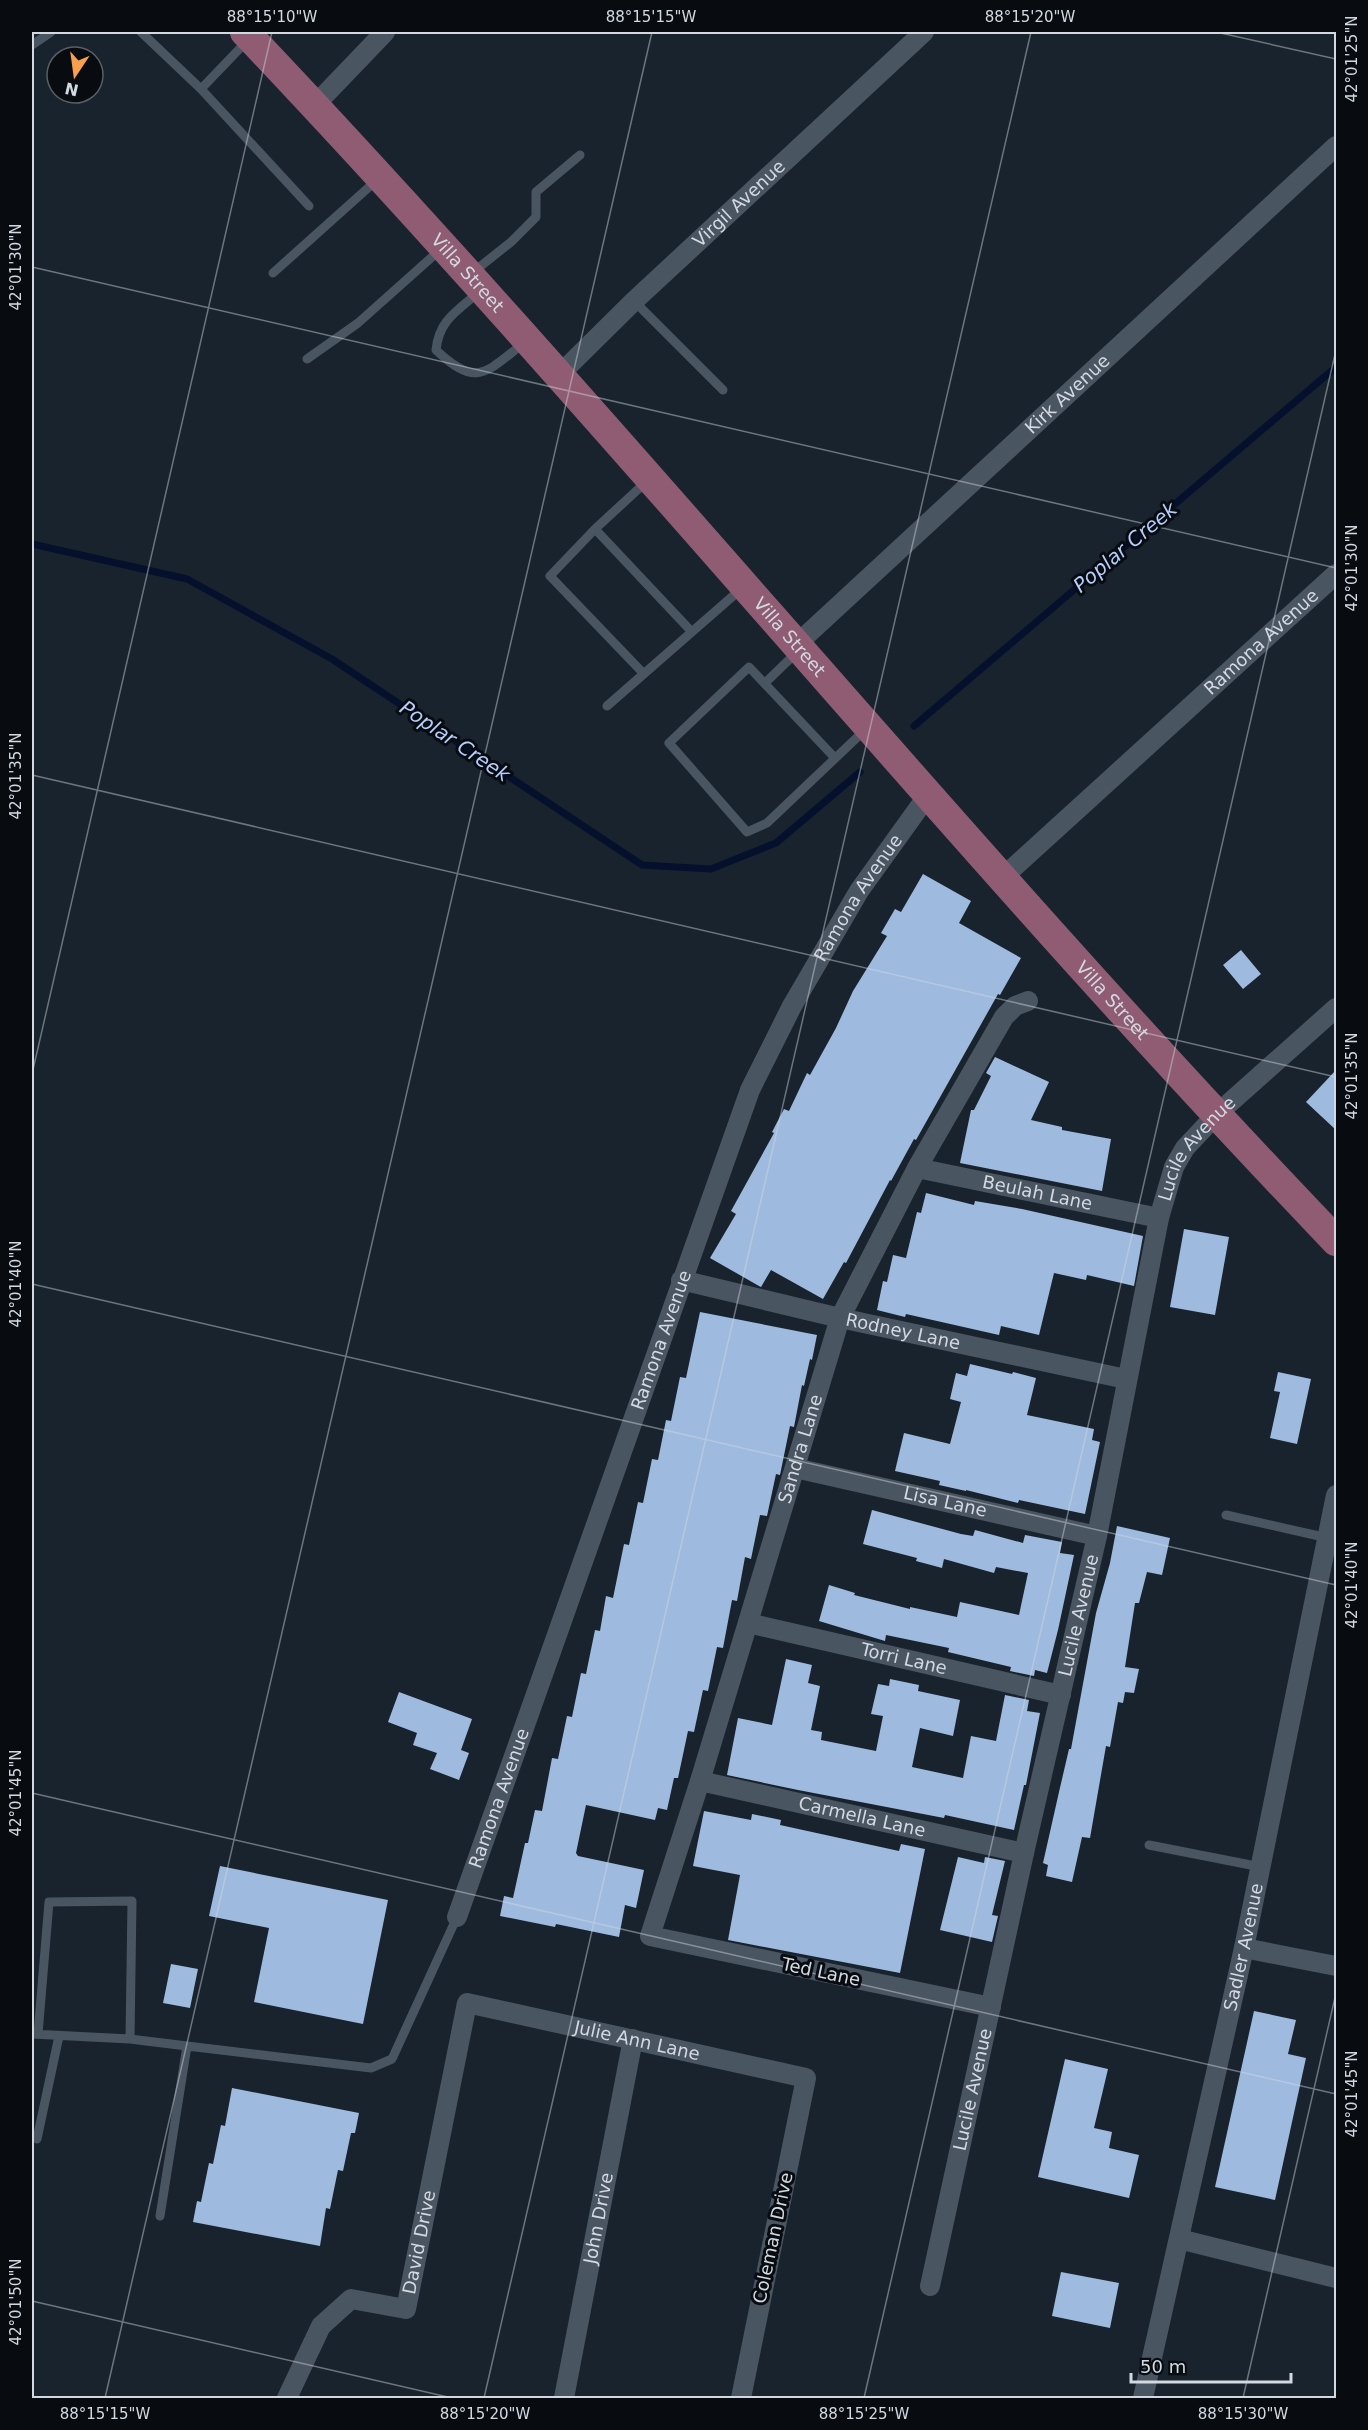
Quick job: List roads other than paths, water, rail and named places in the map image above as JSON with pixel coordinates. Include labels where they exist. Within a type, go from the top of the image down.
[{"type":"main road","name":"Villa Street","points":[[248,34],[380,177],[745,585],[1001,879],[1217,1114],[1333,1231]]},
{"type":"street","points":[[315,105],[385,32]]},
{"type":"street","name":"Virgil Avenue","points":[[558,376],[634,301],[924,32]]},
{"type":"street","name":"Kirk Avenue","points":[[799,647],[1336,146]]},
{"type":"street","name":"Ramona Avenue","points":[[1001,879],[1336,574]]},
{"type":"street","name":"Ramona Avenue","points":[[458,1917],[750,1089],[787,1016],[859,891],[928,795]]},
{"type":"street","name":"Sandra Lane","points":[[650,1936],[700,1781],[840,1318],[917,1168],[1004,1017],[1014,1006],[1028,1000]]},
{"type":"street","name":"Lucile Avenue","points":[[930,2286],[1096,1536],[1159,1218],[1174,1167],[1185,1148],[1217,1114],[1336,1008]]},
{"type":"street","name":"Beulah Lane","points":[[917,1168],[1159,1218]]},
{"type":"street","name":"Rodney Lane","points":[[681,1280],[840,1318],[1126,1379]]},
{"type":"street","name":"Lisa Lane","points":[[795,1468],[1096,1536]]},
{"type":"street","name":"Sadler Avenue","points":[[1143,2398],[1244,1948],[1336,1495]]},
{"type":"street","name":"Torri Lane","points":[[748,1623],[1061,1695]]},
{"type":"street","name":"Carmella Lane","points":[[700,1781],[1024,1853]]},
{"type":"street","name":"Ted Lane","points":[[650,1936],[992,2007]]},
{"type":"street","points":[[1244,1948],[1336,1966]]},
{"type":"street","name":"Julie Ann Lane","points":[[467,2003],[806,2078]]},
{"type":"street","name":"David Drive","points":[[289,2398],[321,2326],[351,2299],[406,2309],[467,2003]]},
{"type":"street","name":"John Drive","points":[[564,2398],[633,2039]]},
{"type":"street","name":"Coleman Drive","points":[[741,2398],[806,2078]]},
{"type":"street","points":[[1179,2239],[1336,2278]]},
{"type":"lane","points":[[32,45],[51,32]]},
{"type":"lane","points":[[141,32],[201,89],[309,206]]},
{"type":"lane","points":[[201,89],[248,34]]},
{"type":"lane","points":[[526,340],[485,372],[468,374],[450,363],[436,350],[438,333],[448,318],[475,283],[536,217],[536,192],[580,155]]},
{"type":"lane","points":[[273,273],[380,177]]},
{"type":"lane","points":[[307,359],[358,323],[442,247]]},
{"type":"lane","points":[[634,301],[723,390]]},
{"type":"lane","points":[[644,674],[549,576],[649,478]]},
{"type":"lane","points":[[595,529],[692,632]]},
{"type":"lane","points":[[607,706],[745,585]]},
{"type":"lane","points":[[765,683],[799,647]]},
{"type":"lane","points":[[834,757],[749,667],[669,743],[747,832],[767,823],[869,726]]},
{"type":"lane","points":[[1226,1515],[1328,1538]]},
{"type":"lane","points":[[1149,1845],[1261,1867]]},
{"type":"lane","points":[[130,2039],[132,1901],[49,1902],[35,2034],[130,2039],[371,2068],[392,2059],[458,1917]]},
{"type":"lane","points":[[37,2139],[59,2036]]},
{"type":"lane","points":[[160,2216],[188,2046]]},
{"type":"waterway","name":"Poplar Creek","points":[[914,726],[1336,367]]},
{"type":"waterway","name":"Poplar Creek","points":[[32,544],[187,579],[332,659],[642,865],[711,869],[776,843],[860,772]]}]
